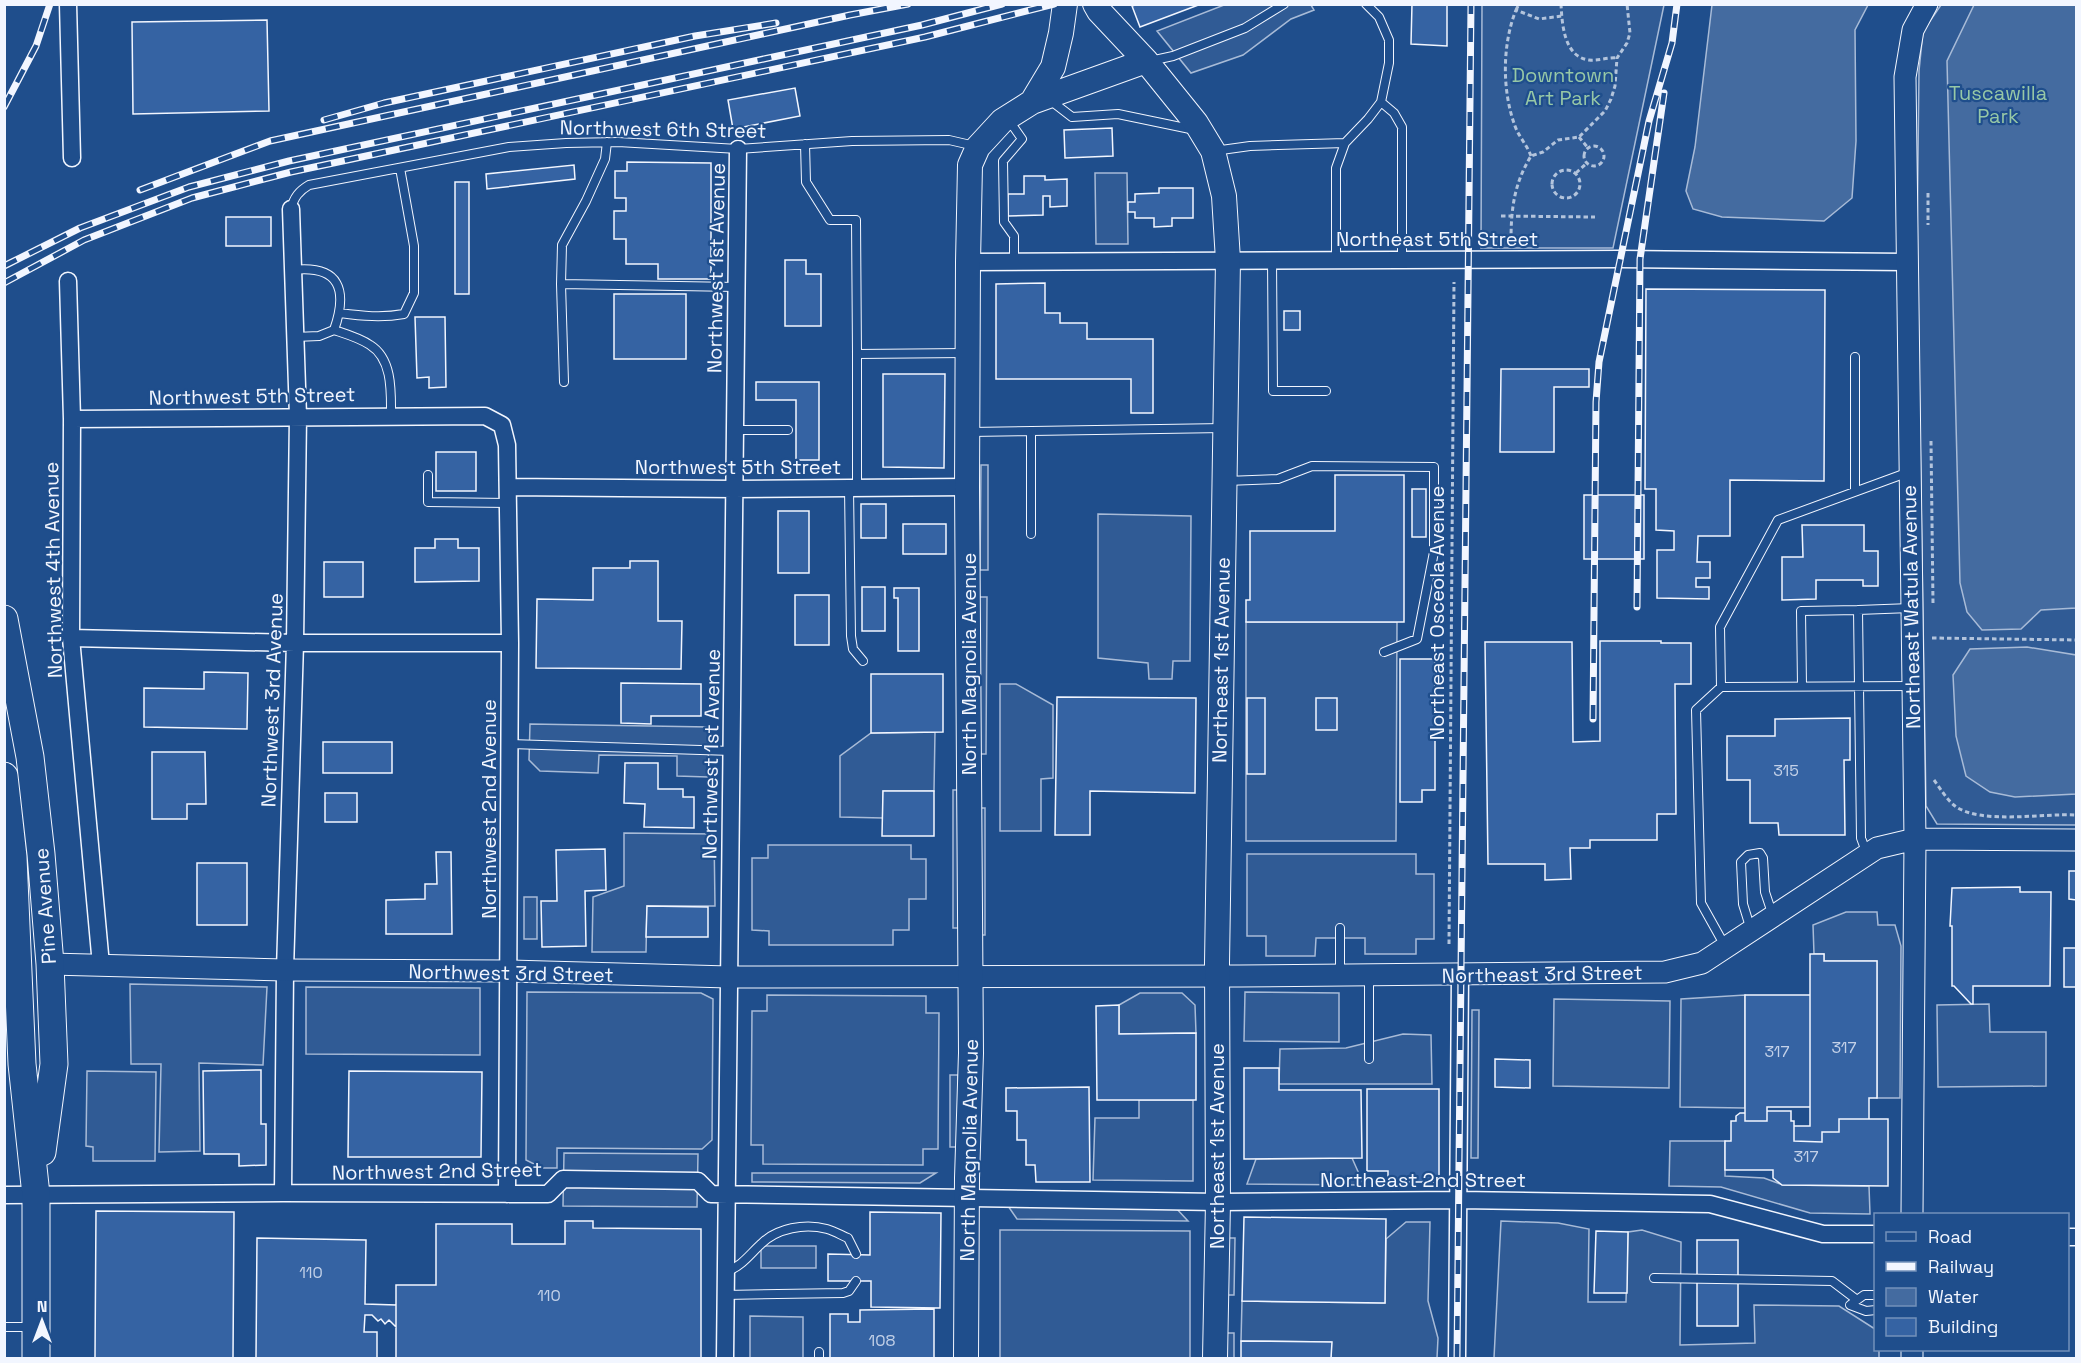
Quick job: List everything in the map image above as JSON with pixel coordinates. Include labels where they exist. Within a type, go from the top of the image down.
[{"type":"highway","name":"Pine Avenue","points":[[4,619],[30,757],[50,963],[54,1064],[36,1195]]},
{"type":"highway","name":"Pine Avenue","points":[[4,776],[14,869],[22,1064],[36,1195],[36,1359]]},
{"type":"main road","name":"North Magnolia Avenue","points":[[966,1359],[971,1053],[967,487],[970,165],[978,147],[1007,117],[1039,99],[1053,67],[1065,4]]},
{"type":"main road","name":"Northeast 1st Avenue","points":[[1095,4],[1146,61],[1207,141],[1224,196],[1228,260],[1217,976],[1218,1202],[1215,1359]]},
{"type":"main road","points":[[1039,99],[1146,61]]},
{"type":"street","points":[[68,4],[72,158]]},
{"type":"street","name":"Northeast Watula Avenue","points":[[1912,1213],[1915,839],[1905,77],[1913,30],[1928,4]]},
{"type":"street","name":"Northwest 1st Avenue","points":[[725,1359],[738,149]]},
{"type":"street","name":"Northwest 3rd Avenue","points":[[283,1193],[285,970],[295,643],[298,416],[291,209]]},
{"type":"street","name":"Northeast 5th Street","points":[[968,262],[1620,259],[1906,262]]},
{"type":"street","name":"Northwest 4th Avenue","points":[[68,281],[72,419],[71,638],[101,965]]},
{"type":"street","name":"Northwest 5th Street","points":[[72,419],[485,416],[502,425]]},
{"type":"street","name":"Northwest 2nd Avenue","points":[[502,425],[507,445],[510,643],[507,1194]]},
{"type":"street","name":"Northwest 5th Street","points":[[508,495],[734,489],[967,487]]},
{"type":"street","points":[[71,638],[295,643],[510,643]]},
{"type":"street","name":"Northeast 3rd Street","points":[[971,977],[1665,972],[1702,963],[1877,848],[1915,839],[2076,840]]},
{"type":"street","name":"Northwest 3rd Street","points":[[50,963],[285,970],[510,971],[729,977],[971,977]]},
{"type":"street","points":[[1457,1359],[1460,975]]},
{"type":"street","name":"Northwest 2nd Street","points":[[4,1195],[548,1194],[563,1179],[698,1181],[711,1194],[967,1198]]},
{"type":"street","name":"Northeast 2nd Street","points":[[967,1198],[1218,1202],[1458,1200],[1710,1204],[1822,1234],[1874,1234]]},
{"type":"lane","points":[[1146,61],[1173,56],[1245,28],[1284,4]]},
{"type":"lane","points":[[1336,260],[1336,168],[1345,143],[1381,102],[1389,63],[1389,40],[1380,17],[1366,4]]},
{"type":"lane","points":[[1039,99],[1072,117],[1118,114],[1207,141],[1250,146],[1345,143]]},
{"type":"lane","points":[[1381,102],[1394,113],[1402,127],[1402,260]]},
{"type":"lane","points":[[1007,117],[1022,139],[1003,160],[1004,222],[1014,236],[1014,262]]},
{"type":"lane","name":"Northwest 6th Street","points":[[291,209],[293,200],[301,190],[309,185],[509,147],[607,142],[738,149],[852,141],[949,140],[978,147]]},
{"type":"lane","points":[[564,382],[562,245],[605,159],[607,142]]},
{"type":"lane","points":[[805,144],[806,182],[830,220],[856,220],[857,354],[851,636],[853,649],[863,661]]},
{"type":"lane","points":[[340,313],[387,317],[404,314],[408,308],[414,293],[414,246],[400,168]]},
{"type":"lane","points":[[1272,260],[1273,391],[1326,391]]},
{"type":"lane","points":[[293,270],[308,269],[327,274],[338,284],[342,299],[334,330]]},
{"type":"lane","points":[[561,284],[736,287]]},
{"type":"lane","points":[[295,337],[319,336],[334,330],[371,345],[386,363],[390,386],[391,416]]},
{"type":"lane","points":[[857,354],[968,353]]},
{"type":"lane","points":[[1855,357],[1855,491]]},
{"type":"lane","points":[[967,432],[1224,428]]},
{"type":"lane","points":[[735,429],[788,429]]},
{"type":"lane","points":[[1030,431],[1030,534]]},
{"type":"lane","points":[[1224,481],[1278,479],[1312,466],[1434,468],[1434,552],[1417,639],[1383,652]]},
{"type":"lane","points":[[1721,687],[1720,627],[1778,520],[1909,472]]},
{"type":"lane","points":[[428,475],[428,502],[508,495]]},
{"type":"lane","points":[[1802,686],[1801,611],[1911,608]]},
{"type":"lane","points":[[1858,610],[1861,838],[1867,854]]},
{"type":"lane","points":[[1725,947],[1701,903],[1696,710],[1721,687],[1913,686]]},
{"type":"lane","points":[[510,744],[732,751]]},
{"type":"lane","points":[[1752,930],[1742,894],[1741,862],[1748,855],[1760,853],[1763,858],[1765,892],[1773,916]]},
{"type":"lane","points":[[1341,928],[1341,975]]},
{"type":"lane","points":[[1369,975],[1369,1059]]},
{"type":"lane","points":[[725,1273],[738,1268],[763,1241],[780,1231],[804,1227],[826,1228],[848,1238],[855,1254]]},
{"type":"lane","points":[[1654,1278],[1832,1281],[1857,1300]]},
{"type":"lane","points":[[725,1295],[843,1293],[849,1291],[856,1281]]},
{"type":"lane","points":[[1874,1295],[1864,1295],[1850,1305],[1866,1311],[1874,1310]]},
{"type":"lane","points":[[4,1327],[36,1327]]},
{"type":"path","points":[[1519,4],[1509,35],[1506,78],[1508,97],[1516,127],[1531,156]]},
{"type":"path","points":[[1561,4],[1567,42],[1577,56],[1590,61],[1617,58]]},
{"type":"path","points":[[1511,241],[1511,216],[1515,190],[1531,156],[1543,152],[1558,140],[1580,137],[1597,121],[1611,99],[1617,71],[1617,58],[1627,44],[1630,33],[1627,4]]},
{"type":"path","points":[[1516,10],[1539,19],[1562,16]]},
{"type":"path","points":[[1580,137],[1588,148]]},
{"type":"path","points":[[1587,163],[1596,166],[1602,163],[1604,157],[1603,151],[1598,147],[1588,148]]},
{"type":"path","points":[[1587,163],[1585,153],[1588,148]]},
{"type":"path","points":[[1576,173],[1587,163]]},
{"type":"path","points":[[1563,170],[1576,173],[1580,186],[1576,194],[1567,198],[1558,195],[1552,184],[1555,175],[1563,170]]},
{"type":"path","points":[[1928,192],[1928,228]]},
{"type":"path","points":[[1501,216],[1595,217]]},
{"type":"path","name":"Northeast Osceola Avenue","points":[[1449,944],[1455,282]]},
{"type":"path","points":[[1931,434],[1933,608]]},
{"type":"path","points":[[1932,628],[1932,638],[2076,640]]},
{"type":"path","points":[[1933,779],[1954,806],[1972,814],[1994,817],[2076,815]]},
{"type":"shaded area","points":[[1224,5],[1311,5],[1314,10],[1291,19],[1243,55],[1191,73],[1157,31]]},
{"type":"shaded area","name":"Downtown Art Park","points":[[1482,5],[1664,5],[1613,248],[1481,248]]},
{"type":"shaded area","name":"Tuscawilla Park","points":[[1941,5],[2076,5],[2076,825],[1937,824],[1926,806],[1917,243],[1919,71],[1923,31]]},
{"type":"shaded area","points":[[1095,173],[1127,173],[1128,244],[1096,244]]},
{"type":"shaded area","points":[[981,465],[988,465],[988,570],[980,570]]},
{"type":"shaded area","points":[[1098,514],[1191,516],[1190,661],[1173,661],[1172,679],[1149,679],[1148,663],[1098,658]]},
{"type":"shaded area","points":[[979,597],[987,597],[986,754],[978,754]]},
{"type":"shaded area","points":[[1246,622],[1397,622],[1396,841],[1246,841]]},
{"type":"shaded area","points":[[1000,684],[1016,684],[1053,705],[1053,778],[1041,779],[1041,831],[1000,831]]},
{"type":"shaded area","points":[[530,724],[709,727],[708,777],[677,776],[677,756],[599,755],[598,773],[540,771],[529,760]]},
{"type":"shaded area","points":[[935,732],[934,791],[883,791],[883,818],[840,817],[840,756],[871,733]]},
{"type":"shaded area","points":[[953,790],[960,790],[960,928],[953,928]]},
{"type":"shaded area","points":[[978,808],[985,808],[985,935],[979,935]]},
{"type":"shaded area","points":[[624,833],[714,834],[715,906],[647,906],[646,952],[592,952],[593,897],[624,886]]},
{"type":"shaded area","points":[[768,845],[911,845],[911,859],[926,859],[926,899],[909,899],[909,930],[893,930],[893,945],[769,945],[769,931],[752,930],[752,858],[768,858]]},
{"type":"shaded area","points":[[1247,854],[1416,854],[1416,874],[1434,874],[1434,939],[1416,939],[1416,954],[1365,954],[1365,938],[1316,938],[1315,956],[1266,956],[1266,936],[1247,936]]},
{"type":"shaded area","points":[[524,897],[537,897],[537,939],[524,939]]},
{"type":"shaded area","points":[[1846,912],[1877,912],[1878,925],[1895,925],[1901,946],[1900,1098],[1877,1098],[1877,961],[1824,961],[1824,954],[1814,954],[1813,925]]},
{"type":"shaded area","points":[[130,984],[267,987],[263,1065],[199,1063],[200,1151],[159,1152],[161,1064],[131,1064]]},
{"type":"shaded area","points":[[306,987],[480,988],[480,1055],[306,1054]]},
{"type":"shaded area","points":[[527,992],[701,993],[713,999],[712,1140],[702,1149],[557,1148],[557,1168],[542,1168],[526,1160]]},
{"type":"shaded area","points":[[1245,992],[1339,993],[1339,1042],[1244,1041]]},
{"type":"shaded area","points":[[1140,993],[1182,993],[1195,1005],[1196,1033],[1119,1034],[1119,1005]]},
{"type":"shaded area","points":[[767,995],[926,996],[926,1013],[939,1013],[938,1149],[923,1149],[923,1165],[763,1164],[763,1145],[751,1145],[752,1011],[767,1011]]},
{"type":"shaded area","points":[[1745,995],[1745,1108],[1680,1107],[1681,999]]},
{"type":"shaded area","points":[[1554,999],[1670,1001],[1669,1088],[1553,1086]]},
{"type":"shaded area","points":[[1989,1004],[1990,1032],[2046,1032],[2046,1086],[1938,1087],[1937,1005]]},
{"type":"shaded area","points":[[1472,1010],[1479,1010],[1478,1158],[1471,1158]]},
{"type":"shaded area","points":[[1403,1034],[1431,1035],[1432,1084],[1279,1084],[1280,1049],[1346,1048]]},
{"type":"shaded area","points":[[87,1071],[156,1072],[155,1161],[93,1161],[93,1147],[86,1146]]},
{"type":"shaded area","points":[[950,1075],[958,1075],[958,1147],[950,1147]]},
{"type":"shaded area","points":[[1139,1100],[1193,1100],[1193,1181],[1093,1180],[1095,1118],[1139,1118]]},
{"type":"shaded area","points":[[1670,1141],[1725,1141],[1725,1176],[1764,1178],[1783,1185],[1869,1186],[1870,1214],[1810,1213],[1721,1187],[1669,1186]]},
{"type":"shaded area","points":[[564,1153],[698,1154],[697,1207],[563,1206]]},
{"type":"shaded area","points":[[1352,1158],[1364,1185],[1247,1184],[1256,1159]]},
{"type":"shaded area","points":[[752,1173],[936,1173],[920,1183],[752,1182]]},
{"type":"shaded area","points":[[1008,1206],[1175,1207],[1188,1221],[1017,1219]]},
{"type":"shaded area","points":[[1501,1221],[1558,1223],[1589,1229],[1588,1302],[1626,1302],[1628,1232],[1642,1230],[1681,1242],[1680,1345],[1755,1343],[1754,1305],[1839,1306],[1874,1328],[1874,1351],[1879,1351],[1879,1358],[1494,1358]]},
{"type":"shaded area","points":[[1406,1222],[1430,1222],[1428,1301],[1438,1338],[1437,1358],[1331,1358],[1331,1342],[1241,1341],[1242,1301],[1385,1303],[1386,1239]]},
{"type":"shaded area","points":[[1000,1230],[1190,1231],[1190,1358],[1000,1358]]},
{"type":"shaded area","points":[[1226,1238],[1235,1238],[1234,1295],[1225,1295]]},
{"type":"shaded area","points":[[761,1246],[816,1246],[816,1268],[761,1268]]},
{"type":"shaded area","points":[[750,1316],[803,1317],[803,1358],[750,1358]]},
{"type":"shaded area","points":[[1225,1333],[1234,1333],[1234,1358],[1225,1358]]},
{"type":"water","points":[[1712,5],[1868,5],[1855,30],[1856,141],[1852,198],[1824,221],[1722,217],[1693,209],[1686,191],[1695,147]]},
{"type":"water","points":[[1974,5],[2076,5],[2076,608],[2041,610],[2021,629],[1982,630],[1967,612],[1960,583],[1947,61]]},
{"type":"water","points":[[2027,647],[2076,655],[2076,794],[2015,797],[1990,792],[1966,776],[1956,736],[1953,675],[1970,649]]},
{"type":"building","points":[[1138,4],[1201,4],[1140,27],[1132,6]]},
{"type":"building","points":[[1412,4],[1447,4],[1447,46],[1411,44]]},
{"type":"building","points":[[267,20],[269,111],[133,114],[132,22]]},
{"type":"building","points":[[795,88],[800,116],[733,129],[728,100]]},
{"type":"building","points":[[1112,128],[1113,156],[1065,158],[1064,130]]},
{"type":"building","points":[[627,162],[711,163],[711,279],[658,279],[658,264],[626,264],[626,239],[614,239],[614,211],[626,211],[626,198],[615,198],[615,171],[627,171]]},
{"type":"building","points":[[574,165],[575,179],[487,189],[486,174]]},
{"type":"building","points":[[1024,176],[1045,176],[1045,180],[1067,179],[1067,206],[1050,207],[1050,196],[1043,196],[1043,215],[1008,216],[1008,194],[1024,194]]},
{"type":"building","points":[[455,182],[469,182],[469,294],[455,294]]},
{"type":"building","points":[[1159,188],[1193,188],[1193,218],[1172,218],[1172,226],[1154,227],[1154,218],[1135,218],[1135,212],[1128,212],[1128,202],[1135,202],[1135,194],[1159,193]]},
{"type":"building","points":[[226,217],[271,217],[271,246],[226,246]]},
{"type":"building","points":[[785,260],[806,260],[806,274],[821,274],[821,326],[785,326]]},
{"type":"building","points":[[1045,283],[1045,313],[1060,313],[1060,323],[1087,323],[1087,339],[1153,339],[1153,413],[1131,413],[1131,379],[996,379],[996,284]]},
{"type":"building","points":[[1646,289],[1825,290],[1824,481],[1730,480],[1730,536],[1698,536],[1697,562],[1710,562],[1710,578],[1696,578],[1696,587],[1709,587],[1709,599],[1657,598],[1657,550],[1674,550],[1674,531],[1656,530],[1656,489],[1645,489]]},
{"type":"building","points":[[614,294],[686,294],[686,359],[614,359]]},
{"type":"building","points":[[1284,311],[1300,311],[1300,330],[1284,330]]},
{"type":"building","points":[[415,317],[445,317],[446,387],[429,388],[429,377],[417,378]]},
{"type":"building","points":[[1501,369],[1589,369],[1589,387],[1554,387],[1554,452],[1500,452]]},
{"type":"building","points":[[883,374],[945,374],[944,468],[883,467]]},
{"type":"building","points":[[756,382],[819,382],[819,460],[796,460],[796,400],[756,400]]},
{"type":"building","points":[[436,452],[476,452],[476,491],[436,491]]},
{"type":"building","points":[[1335,475],[1404,475],[1404,622],[1246,622],[1246,600],[1250,600],[1250,531],[1335,531]]},
{"type":"building","points":[[1412,489],[1426,489],[1426,537],[1412,537]]},
{"type":"building","points":[[1584,495],[1644,495],[1644,559],[1584,559]]},
{"type":"building","points":[[861,504],[886,504],[886,538],[861,538]]},
{"type":"building","points":[[778,511],[809,511],[809,573],[778,573]]},
{"type":"building","points":[[903,524],[946,524],[946,554],[903,554]]},
{"type":"building","points":[[1802,525],[1864,525],[1864,551],[1878,551],[1878,586],[1863,586],[1863,580],[1816,580],[1816,599],[1782,600],[1782,557],[1803,557]]},
{"type":"building","points":[[435,539],[458,539],[458,548],[479,548],[479,581],[415,582],[415,548],[435,548]]},
{"type":"building","points":[[630,561],[658,561],[658,621],[682,621],[681,669],[536,668],[537,599],[593,600],[593,568],[630,568]]},
{"type":"building","points":[[324,562],[363,562],[363,597],[324,597]]},
{"type":"building","points":[[862,587],[885,587],[885,631],[862,631]]},
{"type":"building","points":[[894,588],[919,588],[919,651],[898,651],[898,598],[894,598]]},
{"type":"building","points":[[795,595],[829,595],[829,645],[795,645]]},
{"type":"building","points":[[1600,641],[1691,643],[1691,684],[1675,684],[1676,814],[1657,814],[1657,840],[1590,840],[1590,848],[1570,848],[1571,879],[1545,880],[1545,864],[1488,864],[1485,642],[1572,642],[1573,742],[1600,741]]},
{"type":"building","points":[[1400,659],[1435,659],[1435,790],[1422,790],[1422,802],[1400,802]]},
{"type":"building","points":[[204,672],[248,673],[247,729],[144,727],[144,688],[204,689]]},
{"type":"building","points":[[871,674],[943,674],[943,732],[871,733]]},
{"type":"building","points":[[621,683],[701,684],[701,716],[651,716],[651,724],[621,723]]},
{"type":"building","points":[[1057,697],[1196,698],[1195,793],[1090,791],[1090,835],[1055,835]]},
{"type":"building","points":[[1247,698],[1265,698],[1265,774],[1247,774]]},
{"type":"building","points":[[1316,698],[1337,698],[1337,730],[1316,730]]},
{"type":"building","points":[[1850,718],[1850,760],[1844,760],[1845,835],[1779,835],[1778,823],[1750,823],[1750,780],[1727,780],[1727,736],[1775,736],[1775,719]]},
{"type":"building","points":[[323,742],[392,742],[392,773],[323,773]]},
{"type":"building","points":[[152,752],[205,752],[206,804],[187,804],[187,819],[152,819]]},
{"type":"building","points":[[625,763],[658,763],[658,789],[683,789],[683,797],[694,797],[694,828],[644,827],[645,804],[624,803]]},
{"type":"building","points":[[883,791],[934,791],[934,836],[882,836]]},
{"type":"building","points":[[325,793],[357,793],[357,822],[325,822]]},
{"type":"building","points":[[605,849],[606,890],[585,891],[586,946],[542,947],[541,901],[557,901],[556,850]]},
{"type":"building","points":[[436,852],[451,852],[452,934],[386,934],[386,900],[425,899],[425,884],[437,884]]},
{"type":"building","points":[[197,863],[247,863],[247,925],[197,925]]},
{"type":"building","points":[[2069,871],[2076,871],[2076,900],[2069,899]]},
{"type":"building","points":[[2020,887],[2020,892],[2051,892],[2050,986],[1973,986],[1973,1004],[1971,1004],[1952,986],[1952,926],[1950,926],[1952,888]]},
{"type":"building","points":[[647,906],[708,907],[708,937],[646,937]]},
{"type":"building","points":[[2064,948],[2076,948],[2076,987],[2064,987]]},
{"type":"building","points":[[1810,954],[1824,954],[1824,961],[1877,961],[1877,1098],[1869,1098],[1869,1119],[1839,1119],[1839,1132],[1822,1132],[1822,1142],[1794,1141],[1794,1126],[1810,1126]]},
{"type":"building","points":[[1745,995],[1810,995],[1810,1107],[1767,1107],[1767,1121],[1745,1121]]},
{"type":"building","points":[[1119,1005],[1119,1034],[1196,1033],[1196,1100],[1097,1100],[1096,1006]]},
{"type":"building","points":[[1495,1059],[1530,1060],[1530,1088],[1495,1087]]},
{"type":"building","points":[[1244,1068],[1279,1068],[1279,1090],[1361,1090],[1362,1158],[1244,1159]]},
{"type":"building","points":[[261,1070],[261,1124],[266,1124],[266,1165],[239,1166],[239,1154],[204,1154],[203,1071]]},
{"type":"building","points":[[349,1071],[482,1072],[481,1157],[348,1157]]},
{"type":"building","points":[[1089,1087],[1090,1182],[1036,1182],[1035,1165],[1026,1165],[1026,1140],[1017,1140],[1017,1111],[1006,1111],[1006,1088]]},
{"type":"building","points":[[1367,1089],[1439,1089],[1439,1182],[1388,1182],[1388,1171],[1367,1171]]},
{"type":"building","points":[[1767,1111],[1791,1111],[1791,1121],[1794,1121],[1794,1141],[1822,1142],[1822,1132],[1839,1132],[1839,1119],[1888,1119],[1888,1186],[1782,1185],[1773,1178],[1773,1170],[1725,1170],[1725,1141],[1731,1141],[1731,1121],[1736,1121],[1736,1116],[1740,1113],[1745,1113],[1745,1121],[1767,1121]]},
{"type":"building","points":[[96,1211],[234,1212],[233,1358],[95,1358]]},
{"type":"building","points":[[870,1212],[941,1213],[940,1308],[871,1307],[871,1281],[828,1281],[828,1254],[870,1255]]},
{"type":"building","points":[[1244,1217],[1386,1219],[1385,1303],[1242,1301]]},
{"type":"building","points":[[565,1221],[593,1221],[593,1228],[701,1229],[701,1358],[396,1358],[396,1285],[436,1285],[436,1224],[512,1224],[512,1244],[565,1244]]},
{"type":"building","points":[[1596,1231],[1628,1232],[1627,1293],[1594,1293]]},
{"type":"building","points":[[257,1238],[366,1240],[365,1304],[396,1305],[396,1327],[389,1320],[385,1324],[381,1319],[378,1321],[372,1315],[365,1315],[364,1332],[377,1332],[377,1358],[256,1358]]},
{"type":"building","points":[[1697,1240],[1738,1240],[1738,1326],[1697,1326]]},
{"type":"building","points":[[934,1309],[934,1358],[830,1358],[830,1314],[848,1314],[848,1322],[860,1322],[860,1310]]},
{"type":"building","points":[[1241,1341],[1332,1342],[1331,1358],[1241,1358]]},
{"type":"railway","points":[[4,107],[36,46],[50,4]]},
{"type":"railway","points":[[140,190],[270,141],[908,4]]},
{"type":"railway","points":[[4,266],[80,228],[189,187],[289,161],[922,25],[1002,4]]},
{"type":"railway","points":[[4,283],[84,240],[192,198],[291,172],[925,37],[1054,4]]},
{"type":"railway","points":[[1457,1358],[1471,4]]},
{"type":"railway","points":[[1593,719],[1596,402],[1599,362],[1649,121],[1672,43],[1677,4]]},
{"type":"railway","points":[[324,120],[384,103],[695,36],[776,23]]},
{"type":"railway","points":[[1637,607],[1640,259],[1664,93]]}]
